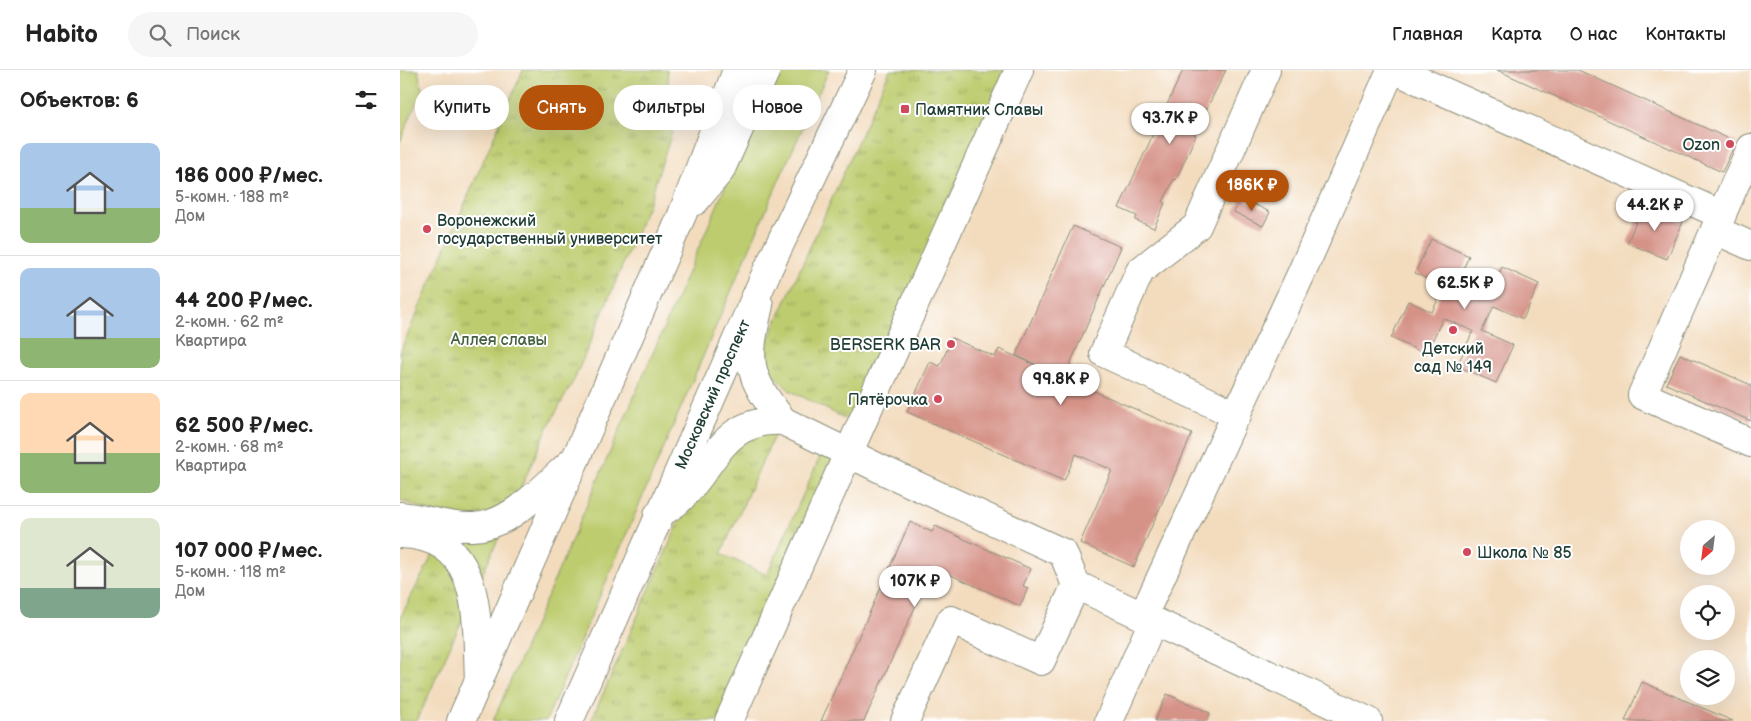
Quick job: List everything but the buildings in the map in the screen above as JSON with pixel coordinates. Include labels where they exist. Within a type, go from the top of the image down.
[{"type":"main road","points":[[461,721],[682,215],[737,70]]},
{"type":"main road","points":[[682,215],[720,171],[766,70]]},
{"type":"main road","name":"Московский проспект","points":[[570,721],[658,515],[768,269],[863,70]]},
{"type":"main road","points":[[729,721],[1019,70]]},
{"type":"main road","points":[[1237,415],[1104,352],[1140,272],[1197,226],[1266,70]]},
{"type":"main road","points":[[1109,721],[1148,618],[1391,70]]},
{"type":"main road","points":[[1395,70],[1718,222],[1751,246]]},
{"type":"main road","points":[[1751,148],[1642,396],[1751,443]]},
{"type":"main road","points":[[768,269],[751,342],[750,364],[757,384],[783,421]]},
{"type":"main road","points":[[658,515],[680,500],[728,437],[744,428],[772,420],[783,421],[1063,553],[1076,585],[1368,721]]},
{"type":"main road","points":[[400,516],[473,528],[500,521],[526,503],[574,460]]},
{"type":"main road","points":[[400,534],[412,534],[446,548],[458,560],[469,577],[475,597],[479,681]]},
{"type":"main road","points":[[905,721],[951,620],[1041,661],[1076,585]]},
{"type":"green space","points":[[400,70],[418,70],[421,85],[415,85],[415,106],[400,142]]},
{"type":"green space","name":"Аллея славы","points":[[523,70],[667,70],[669,85],[614,85],[614,130],[673,130],[648,205],[575,378],[548,427],[417,721],[400,721],[400,618],[451,519],[400,500],[400,352],[497,130],[509,130],[509,102]]},
{"type":"green space","points":[[776,70],[829,70],[821,88],[821,85],[769,85]]},
{"type":"green space","points":[[890,70],[1005,70],[855,418],[848,420],[789,390],[759,360]]},
{"type":"green space","points":[[750,130],[802,130],[546,721],[493,721]]},
{"type":"green space","points":[[778,427],[721,554],[767,575],[824,448],[836,452],[718,721],[591,721],[683,513],[738,438]]},
{"type":"place","name":"Памятник Славы","points":[[905,109]]},
{"type":"place","name":"Ozon","points":[[1730,144]]},
{"type":"place","name":"Воронежский государственный университет","points":[[427,229]]},
{"type":"place","name":"Детский сад № 149","points":[[1453,330]]},
{"type":"place","name":"BERSERK BAR","points":[[951,344]]},
{"type":"place","name":"Пятёрочка","points":[[938,399]]},
{"type":"place","name":"Школа № 85","points":[[1467,552]]}]
